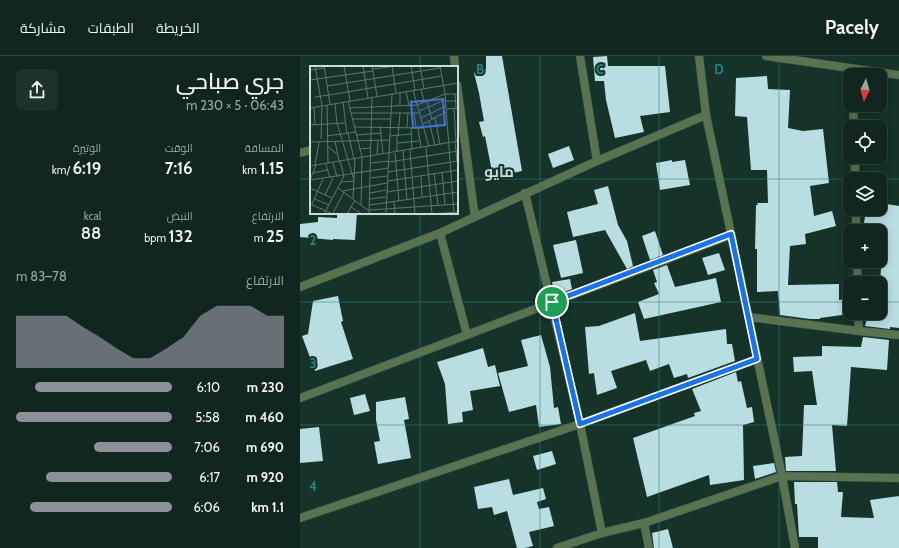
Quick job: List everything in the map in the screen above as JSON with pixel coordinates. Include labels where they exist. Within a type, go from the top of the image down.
[{"type":"street","points":[[454,56],[455,66]]},
{"type":"street","points":[[580,56],[597,161]]},
{"type":"street","points":[[698,56],[706,115],[782,476],[795,548]]},
{"type":"street","points":[[766,56],[813,59],[843,69]]},
{"type":"street","points":[[887,74],[899,75]]},
{"type":"street","points":[[458,102],[475,217]]},
{"type":"street","points":[[300,287],[440,233],[597,161],[706,115]]},
{"type":"street","points":[[300,153],[310,150]]},
{"type":"street","points":[[525,193],[580,424],[602,533]]},
{"type":"street","points":[[440,233],[467,334]]},
{"type":"street","points":[[300,398],[731,234]]},
{"type":"street","points":[[748,317],[899,335]]},
{"type":"street","points":[[858,320],[859,331]]},
{"type":"street","points":[[300,518],[580,424],[757,359]]},
{"type":"street","points":[[557,548],[602,533],[644,523],[782,476],[899,478]]},
{"type":"street","points":[[644,523],[649,548]]},
{"type":"building","points":[[486,56],[502,56],[522,171],[493,177],[485,136],[483,137],[479,122],[484,121],[474,73],[486,69]]},
{"type":"building","points":[[607,56],[608,66],[665,66],[670,112],[640,116],[644,132],[615,138],[606,100],[604,81],[595,81],[593,57]]},
{"type":"building","points":[[767,76],[768,89],[790,90],[788,128],[803,131],[823,129],[829,183],[810,186],[814,216],[832,211],[836,226],[805,234],[806,244],[790,246],[788,285],[839,284],[839,300],[843,300],[843,315],[820,319],[780,315],[778,291],[757,292],[757,249],[755,249],[756,205],[758,205],[757,203],[768,203],[767,170],[751,170],[747,117],[735,116],[736,78]]},
{"type":"building","points":[[569,146],[574,160],[553,168],[548,154]]},
{"type":"building","points":[[672,160],[672,162],[685,160],[690,185],[660,190],[656,163]]},
{"type":"building","points":[[608,186],[618,225],[627,241],[633,266],[627,269],[605,230],[573,237],[567,212],[598,204],[594,190]]},
{"type":"building","points":[[887,204],[899,206],[899,328],[890,327],[890,329],[865,326],[867,320],[887,320],[887,276],[881,276],[881,268],[887,268],[887,224],[864,224],[865,216],[887,216]]},
{"type":"building","points":[[337,214],[357,214],[355,240],[300,237],[300,224],[318,222],[318,217],[337,218]]},
{"type":"building","points":[[655,231],[663,255],[650,260],[642,236]]},
{"type":"building","points":[[576,240],[583,273],[561,278],[553,245]]},
{"type":"building","points":[[719,253],[725,270],[708,275],[702,258]]},
{"type":"building","points":[[667,265],[675,287],[716,278],[721,302],[644,319],[638,302],[659,294],[654,283],[657,282],[653,270]]},
{"type":"building","points":[[570,279],[572,289],[555,296],[552,282]]},
{"type":"building","points":[[338,296],[343,321],[341,322],[353,359],[315,371],[302,336],[308,334],[313,301]]},
{"type":"building","points":[[635,313],[640,341],[726,329],[727,344],[732,344],[735,361],[688,378],[687,374],[674,378],[669,364],[650,371],[646,360],[611,371],[617,388],[597,395],[594,373],[589,374],[585,327],[599,326]]},
{"type":"building","points":[[541,335],[550,367],[554,408],[558,407],[561,424],[539,427],[536,405],[509,412],[498,373],[528,366],[521,340]]},
{"type":"building","points":[[863,337],[889,340],[887,370],[851,367],[847,426],[832,425],[836,471],[786,471],[785,457],[802,456],[804,405],[817,405],[812,371],[794,372],[793,357],[822,356],[822,346],[861,347]]},
{"type":"building","points":[[483,348],[488,367],[495,365],[500,386],[470,391],[473,410],[462,412],[463,422],[448,424],[445,384],[437,362]]},
{"type":"building","points":[[736,372],[738,382],[741,381],[747,408],[752,407],[754,422],[743,425],[744,480],[710,485],[709,475],[647,497],[633,438],[695,416],[694,413],[701,411],[692,389]]},
{"type":"building","points":[[365,394],[370,411],[354,415],[350,398]]},
{"type":"building","points":[[405,397],[409,419],[404,420],[411,458],[378,464],[374,442],[380,441],[376,420],[376,402]]},
{"type":"building","points":[[319,427],[323,461],[300,463],[300,429]]},
{"type":"building","points":[[552,451],[556,464],[537,470],[533,456]]},
{"type":"building","points":[[774,463],[776,472],[755,479],[753,466]]},
{"type":"building","points":[[509,479],[513,495],[543,488],[546,499],[537,502],[539,509],[549,507],[554,526],[529,532],[533,546],[517,548],[507,511],[494,515],[492,507],[478,509],[474,487]]},
{"type":"building","points":[[794,482],[837,482],[838,492],[843,492],[841,517],[874,518],[870,500],[899,496],[899,548],[818,548],[818,537],[799,537]]},
{"type":"building","points":[[668,529],[673,548],[654,548],[652,533]]},
{"type":"district","name":"مايو","points":[[499,172]]},
{"type":"route","points":[[731,234],[757,359],[580,424],[552,302],[731,234]]}]
